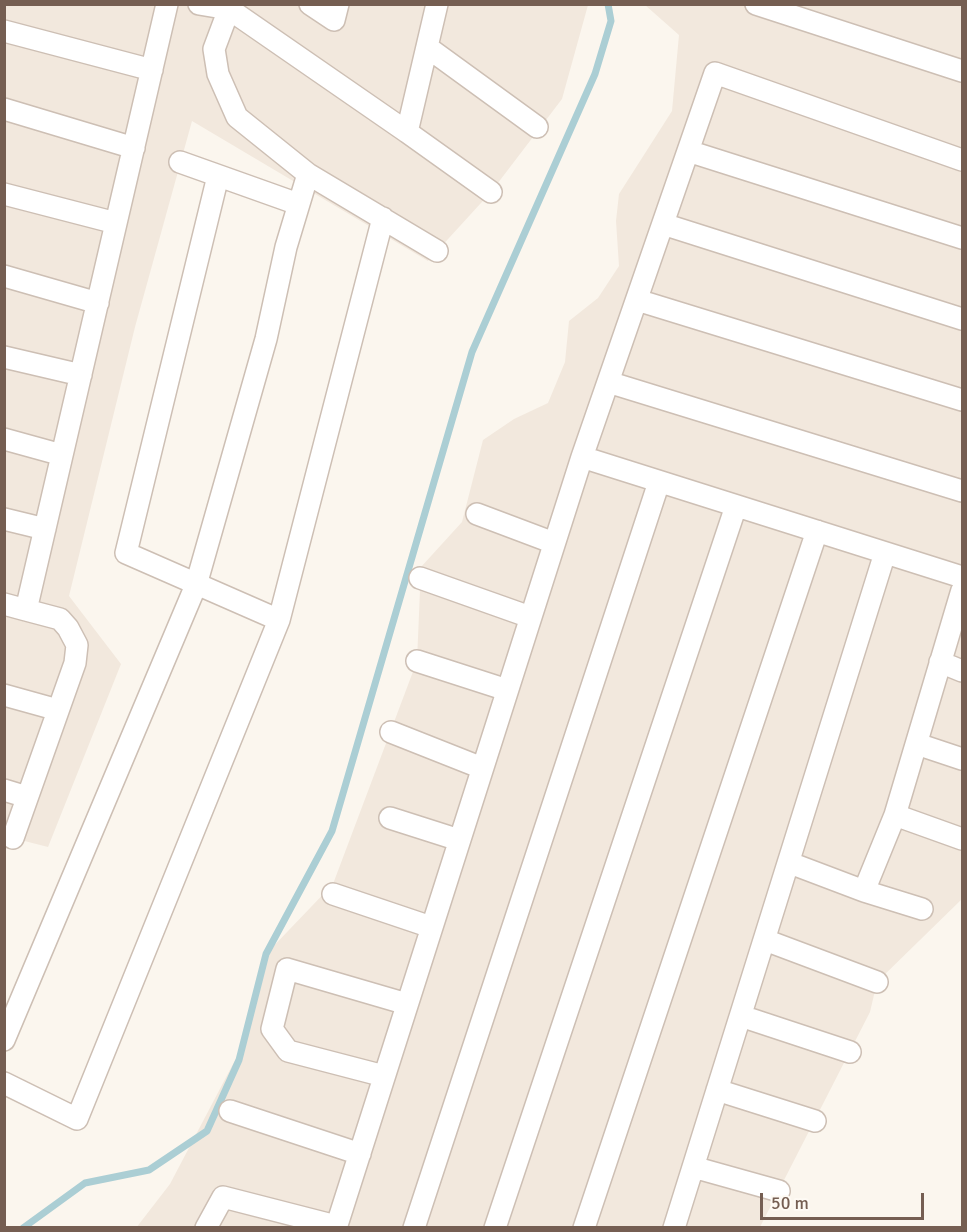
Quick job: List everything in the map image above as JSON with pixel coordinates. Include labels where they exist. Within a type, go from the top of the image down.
[{"type":"street","points":[[26,610],[167,4]]},
{"type":"street","points":[[199,4],[229,9],[491,192]]},
{"type":"street","points":[[310,4],[334,20],[338,4]]},
{"type":"street","points":[[407,132],[437,4]]},
{"type":"street","points":[[756,4],[963,71]]},
{"type":"street","points":[[229,9],[214,50],[218,74],[237,117],[308,174],[437,251]]},
{"type":"street","points":[[4,31],[152,70]]},
{"type":"street","points":[[427,47],[537,127]]},
{"type":"street","points":[[206,1227],[223,1197],[336,1227],[582,457],[715,73],[963,160]]},
{"type":"street","points":[[4,109],[134,148]]},
{"type":"street","points":[[688,152],[963,238]]},
{"type":"street","points":[[180,162],[298,204]]},
{"type":"street","points":[[4,1040],[196,585],[266,339],[286,247],[308,174]]},
{"type":"street","points":[[218,176],[126,553],[279,620]]},
{"type":"street","points":[[4,194],[116,223]]},
{"type":"street","points":[[4,1083],[77,1119],[279,620],[382,218]]},
{"type":"street","points":[[663,224],[963,319]]},
{"type":"street","points":[[4,276],[98,303]]},
{"type":"street","points":[[637,300],[963,400]]},
{"type":"street","points":[[4,357],[81,375]]},
{"type":"street","points":[[608,381],[963,491]]},
{"type":"street","points":[[4,439],[62,455]]},
{"type":"street","points":[[582,457],[963,577]]},
{"type":"street","points":[[414,1227],[659,482]]},
{"type":"street","points":[[495,1227],[736,506]]},
{"type":"street","points":[[477,514],[554,543]]},
{"type":"street","points":[[4,519],[45,529]]},
{"type":"street","points":[[584,1227],[817,531]]},
{"type":"street","points":[[674,1227],[790,863],[885,553]]},
{"type":"street","points":[[420,578],[530,617]]},
{"type":"street","points":[[864,891],[895,815],[963,590]]},
{"type":"street","points":[[4,604],[60,619],[77,645],[75,663],[13,838]]},
{"type":"street","points":[[417,661],[507,690]]},
{"type":"street","points":[[940,662],[963,671]]},
{"type":"street","points":[[4,695],[58,710]]},
{"type":"street","points":[[391,732],[482,768]]},
{"type":"street","points":[[917,744],[963,759]]},
{"type":"street","points":[[4,790],[27,797]]},
{"type":"street","points":[[895,815],[963,839]]},
{"type":"street","points":[[390,818],[459,840]]},
{"type":"street","points":[[790,863],[864,891],[922,909]]},
{"type":"street","points":[[333,894],[431,927]]},
{"type":"street","points":[[765,940],[877,982]]},
{"type":"street","points":[[384,1076],[288,1052],[272,1029],[286,969],[407,1004]]},
{"type":"street","points":[[741,1016],[850,1052]]},
{"type":"street","points":[[717,1090],[815,1121]]},
{"type":"street","points":[[230,1111],[360,1154]]},
{"type":"street","points":[[693,1167],[779,1191]]},
{"type":"shaded area","points":[[4,5],[588,5],[562,99],[491,192],[428,261],[192,121],[135,327],[69,596],[121,664],[48,847],[5,836]]},
{"type":"shaded area","points":[[645,5],[962,5],[962,899],[877,982],[870,1012],[760,1227],[136,1228],[170,1184],[243,1045],[266,954],[333,884],[417,661],[421,567],[462,522],[483,440],[514,419],[548,403],[565,362],[569,321],[598,298],[619,266],[616,221],[619,194],[672,111],[679,35]]},
{"type":"waterway","points":[[23,1228],[85,1183],[149,1170],[207,1131],[239,1060],[266,954],[332,831],[472,352],[595,74],[611,21],[608,4]]}]
